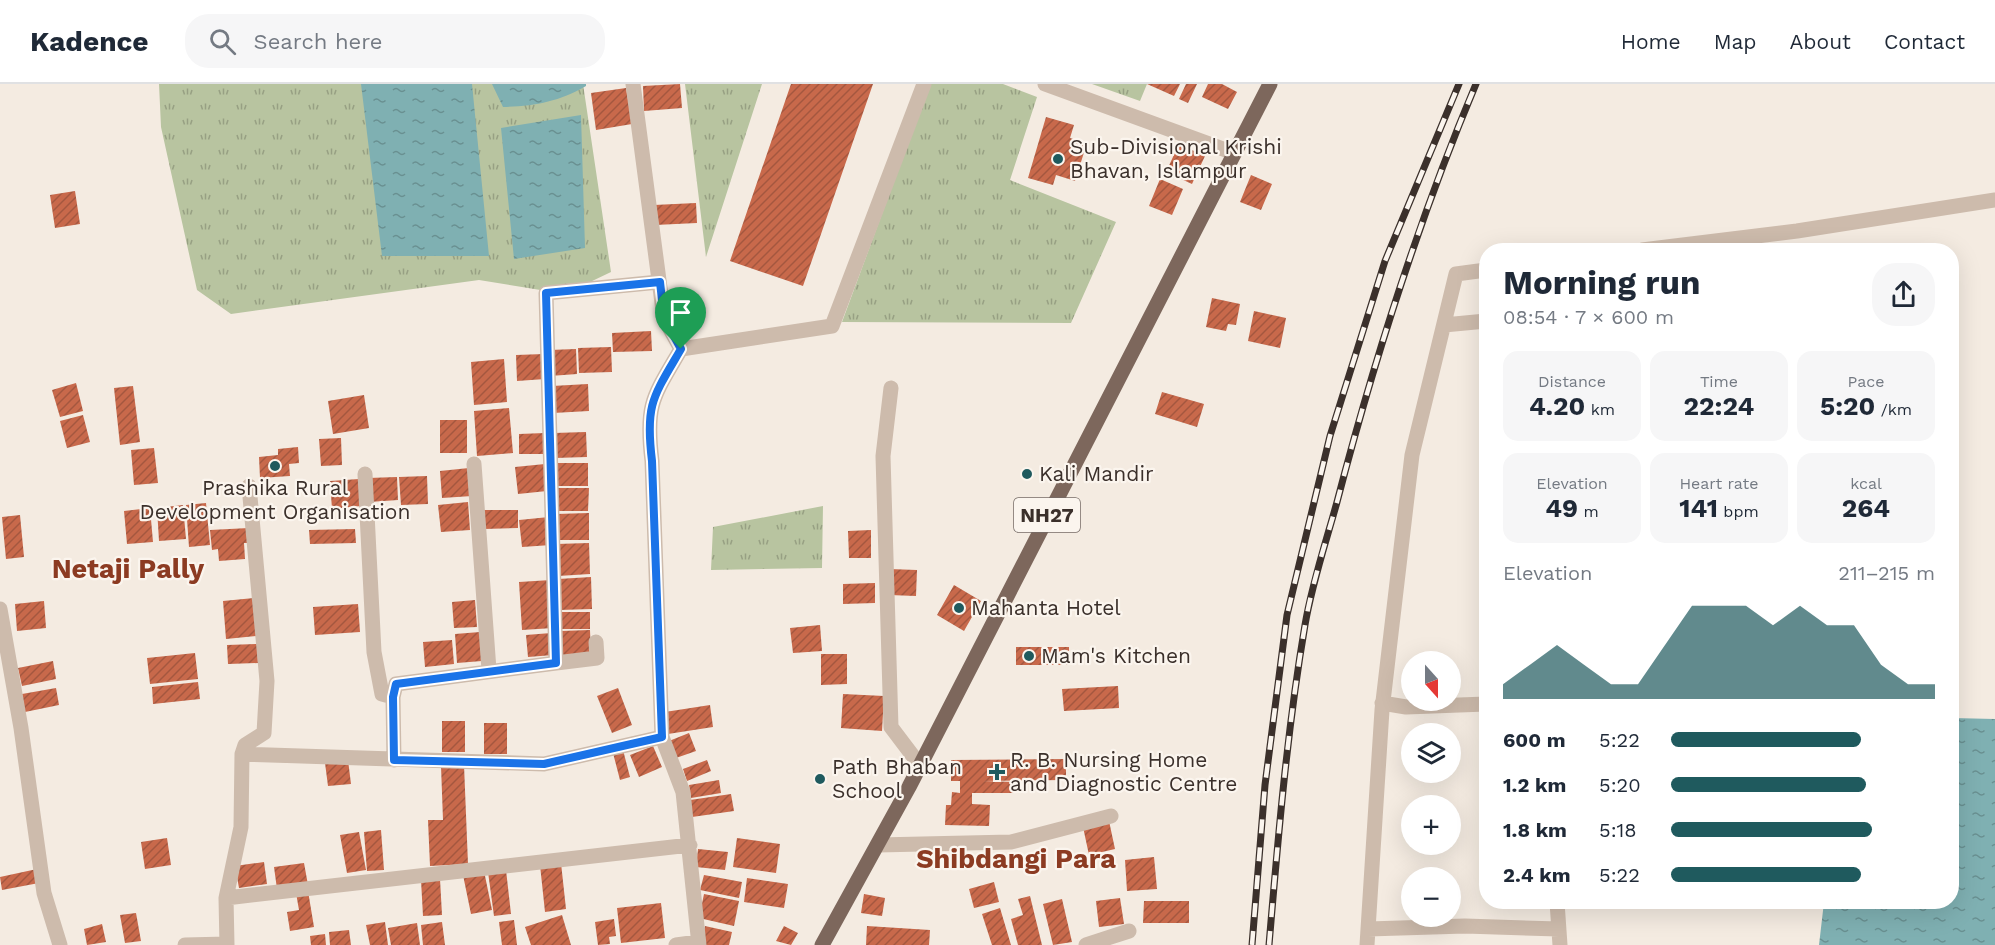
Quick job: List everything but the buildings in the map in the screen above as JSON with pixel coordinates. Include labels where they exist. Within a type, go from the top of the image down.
[{"type":"main road","name":"NH27","points":[[822,945],[878,845],[1270,84]]},
{"type":"street","points":[[633,84],[664,318],[681,349]]},
{"type":"street","points":[[681,349],[832,326],[924,84]]},
{"type":"street","points":[[1045,84],[1234,153]]},
{"type":"street","points":[[1699,243],[1797,231],[1995,200]]},
{"type":"street","points":[[1479,271],[1456,274],[1412,455],[1383,703],[1367,937],[1465,926],[1560,937],[1558,909]]},
{"type":"street","points":[[556,663],[546,293],[660,282]]},
{"type":"street","points":[[1444,325],[1479,322]]},
{"type":"street","points":[[676,945],[698,943],[690,845],[682,792],[662,737],[652,461],[648,429],[650,405],[681,349]]},
{"type":"street","points":[[891,388],[883,456],[891,727],[919,764]]},
{"type":"street","points":[[474,464],[489,670]]},
{"type":"street","points":[[365,474],[374,652],[382,694],[393,697]]},
{"type":"street","points":[[185,945],[227,944],[226,898],[241,827],[242,754],[245,745],[264,733],[267,681],[249,486]]},
{"type":"street","points":[[0,609],[21,728],[44,893],[60,945]]},
{"type":"street","points":[[394,760],[393,697],[396,684],[489,670],[597,658],[596,642]]},
{"type":"street","points":[[1383,703],[1406,707],[1479,704]]},
{"type":"street","points":[[242,754],[544,764],[662,737]]},
{"type":"street","points":[[878,845],[1011,842],[1111,816]]},
{"type":"street","points":[[226,898],[690,845]]},
{"type":"street","points":[[1086,945],[1130,931]]},
{"type":"green space","points":[[159,84],[583,84],[611,272],[565,294],[479,280],[231,314],[197,290],[161,127]]},
{"type":"green space","points":[[685,84],[762,84],[706,257]]},
{"type":"green space","points":[[930,84],[1003,84],[1037,97],[1010,180],[1116,222],[1071,323],[842,322]]},
{"type":"green space","points":[[1092,84],[1147,84],[1140,101]]},
{"type":"green space","points":[[823,506],[822,568],[711,570],[713,527]]},
{"type":"water","points":[[361,84],[472,84],[489,256],[382,256]]},
{"type":"water","points":[[492,84],[586,84],[586,86],[566,96],[546,102],[503,107]]},
{"type":"water","points":[[581,115],[585,248],[514,259],[501,128]]},
{"type":"water","points":[[1959,718],[1995,719],[1995,945],[1819,945],[1823,909],[1959,909]]},
{"type":"railway","points":[[1252,945],[1265,785],[1287,615],[1330,436],[1385,261],[1459,84]]},
{"type":"railway","points":[[1269,945],[1288,745],[1311,594],[1366,396],[1399,290],[1435,186],[1476,84]]},
{"type":"place","name":"Sub-Divisional Krishi Bhavan, Islampur","points":[[1058,159]]},
{"type":"place","name":"Prashika Rural Development Organisation","points":[[275,466]]},
{"type":"place","name":"Kali Mandir","points":[[1027,474]]},
{"type":"place","name":"Mahanta Hotel","points":[[959,608]]},
{"type":"place","name":"Mam's Kitchen","points":[[1029,656]]},
{"type":"place","name":"R. B. Nursing Home and Diagnostic Centre","points":[[997,772]]},
{"type":"place","name":"Path Bhaban School","points":[[820,779]]},
{"type":"district","name":"Netaji Pally","points":[[128,569]]},
{"type":"district","name":"Shibdangi Para","points":[[1016,859]]},
{"type":"route","points":[[660,282],[664,318],[681,349],[650,405],[648,429],[652,461],[662,737],[544,764],[394,760],[393,697],[396,684],[556,663],[546,293],[660,282]]}]
